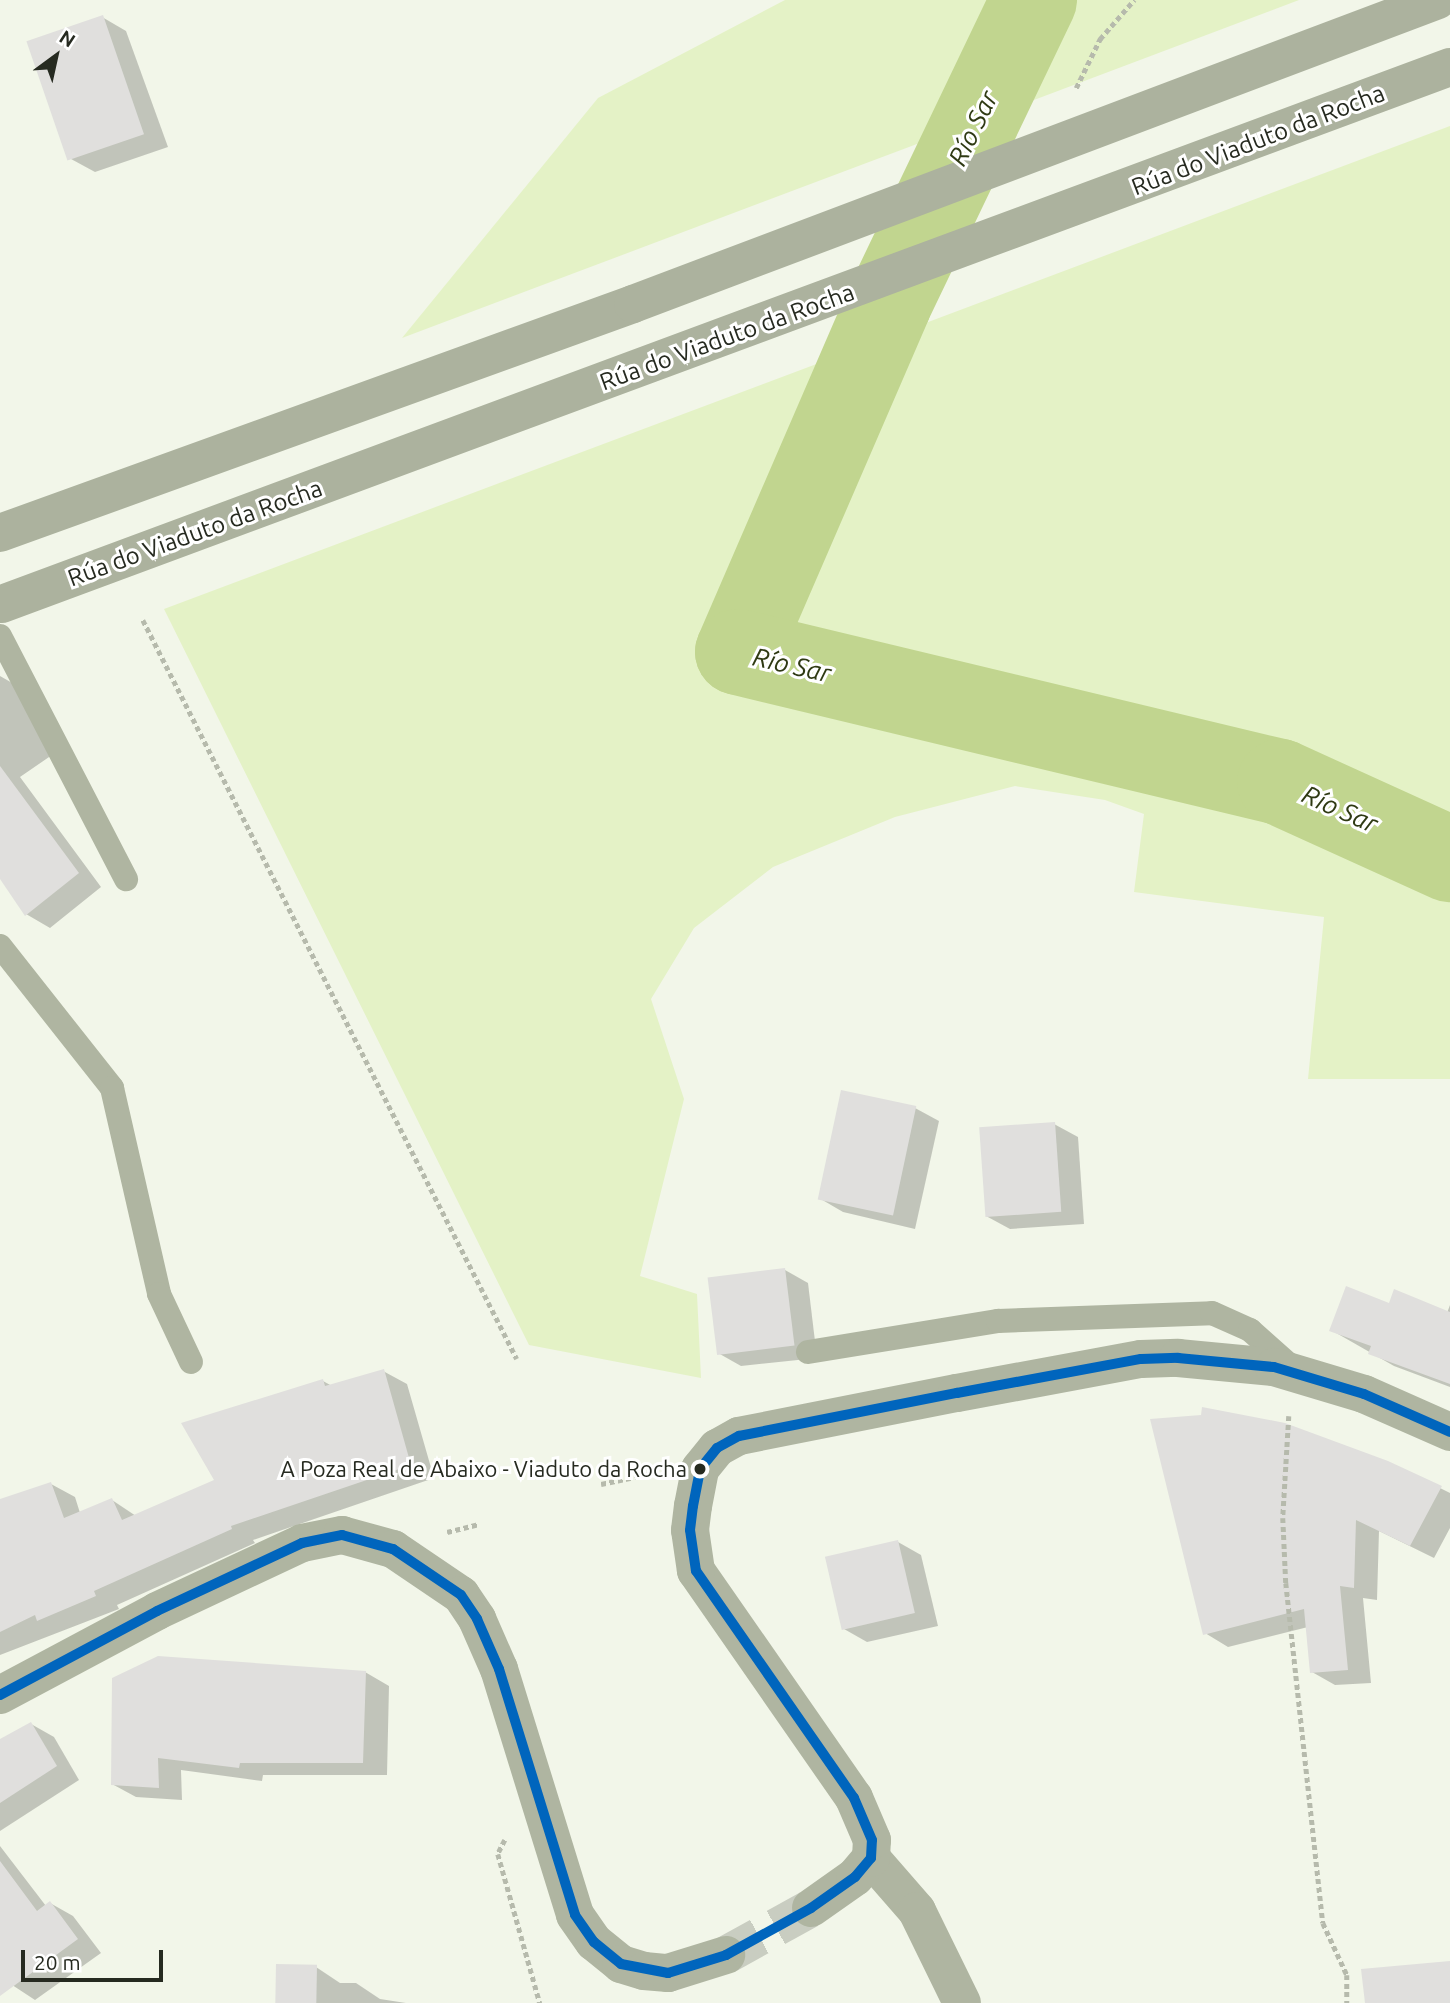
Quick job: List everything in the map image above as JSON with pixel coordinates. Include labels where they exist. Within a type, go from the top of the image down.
[{"type":"highway","points":[[0,533],[633,304],[1438,0]]},
{"type":"highway","name":"Rúa do Viaduto da Rocha","points":[[1,620],[1450,67]]},
{"type":"street","points":[[811,1908],[855,1877],[871,1858],[872,1840],[854,1798],[696,1571],[690,1530],[700,1469],[707,1458],[739,1437],[1141,1359],[1222,1359],[1300,1374],[1364,1394],[1450,1432]]},
{"type":"street","points":[[0,1695],[157,1611],[302,1543],[342,1535],[393,1549],[461,1595],[478,1619],[499,1669],[575,1915],[594,1942],[621,1964],[644,1971],[668,1973],[726,1955]]},
{"type":"street","points":[[871,1858],[916,1911],[962,2003]]},
{"type":"lane","points":[[1,620],[126,878]]},
{"type":"lane","points":[[0,946],[112,1088],[159,1294],[191,1362]]},
{"type":"lane","points":[[808,1352],[998,1321],[1212,1312],[1250,1330],[1300,1374]]},
{"type":"path","points":[[143,620],[517,1359]]},
{"type":"path","points":[[1300,1374],[1289,1419],[1285,1460],[1286,1583],[1323,1923],[1346,1975],[1347,2003]]},
{"type":"path","points":[[601,1485],[639,1474]]},
{"type":"path","points":[[444,1533],[478,1524]]},
{"type":"path","points":[[514,1838],[505,1840],[498,1854],[540,2003]]},
{"type":"green space","points":[[785,0],[1299,0],[402,338],[598,98]]},
{"type":"green space","points":[[1450,126],[1450,1079],[1308,1079],[1324,917],[1134,892],[1144,814],[1105,800],[1015,786],[895,817],[773,867],[694,928],[651,999],[684,1099],[640,1276],[697,1294],[701,1378],[529,1345],[164,609]]},
{"type":"building","points":[[103,15],[144,134],[67,161],[26,41]]},
{"type":"building","points":[[0,766],[79,873],[25,916],[0,879]]},
{"type":"building","points":[[841,1090],[916,1106],[893,1216],[818,1200]]},
{"type":"building","points":[[1055,1122],[1061,1212],[985,1217],[979,1127]]},
{"type":"building","points":[[785,1268],[795,1345],[717,1355],[708,1278]]},
{"type":"building","points":[[1346,1286],[1389,1303],[1394,1289],[1450,1312],[1450,1384],[1368,1354],[1371,1346],[1329,1331]]},
{"type":"building","points":[[384,1369],[411,1465],[231,1526],[232,1529],[94,1591],[96,1596],[37,1621],[35,1615],[0,1632],[0,1499],[51,1482],[64,1518],[112,1498],[122,1520],[214,1480],[181,1423],[323,1379],[325,1386]]},
{"type":"building","points":[[1202,1407],[1285,1423],[1388,1461],[1442,1486],[1410,1546],[1356,1520],[1354,1588],[1340,1586],[1348,1670],[1310,1673],[1304,1609],[1203,1635],[1150,1419],[1201,1415]]},
{"type":"building","points":[[898,1540],[915,1613],[842,1630],[825,1557]]},
{"type":"building","points":[[158,1656],[366,1671],[363,1763],[240,1763],[239,1768],[158,1758],[159,1788],[111,1785],[112,1678]]},
{"type":"building","points":[[31,1722],[57,1766],[0,1803],[0,1739]]},
{"type":"building","points":[[0,1861],[37,1911],[50,1901],[78,1939],[0,1996]]},
{"type":"building","points":[[1450,1961],[1450,2003],[1365,2003],[1361,1969]]},
{"type":"building","points":[[276,1964],[317,1965],[316,2003],[275,2003]]},
{"type":"waterway","name":"Río Sar","points":[[1034,0],[889,303],[738,652],[1280,782],[1450,859]]},
{"type":"tunnel","points":[[726,1955],[811,1908]]},
{"type":"transit line","points":[[0,1695],[157,1611],[302,1543],[342,1535],[393,1549],[461,1595],[477,1619],[499,1669],[575,1915],[594,1942],[621,1964],[668,1973],[726,1955],[811,1908],[855,1877],[871,1858],[872,1840],[854,1798],[696,1571],[690,1530],[693,1506],[700,1469],[717,1448],[739,1436],[957,1393],[1141,1359],[1178,1358],[1274,1367],[1364,1394],[1450,1432]]},
{"type":"place","name":"A Poza Real de Abaixo - Viaduto da Rocha","points":[[700,1469]]}]
